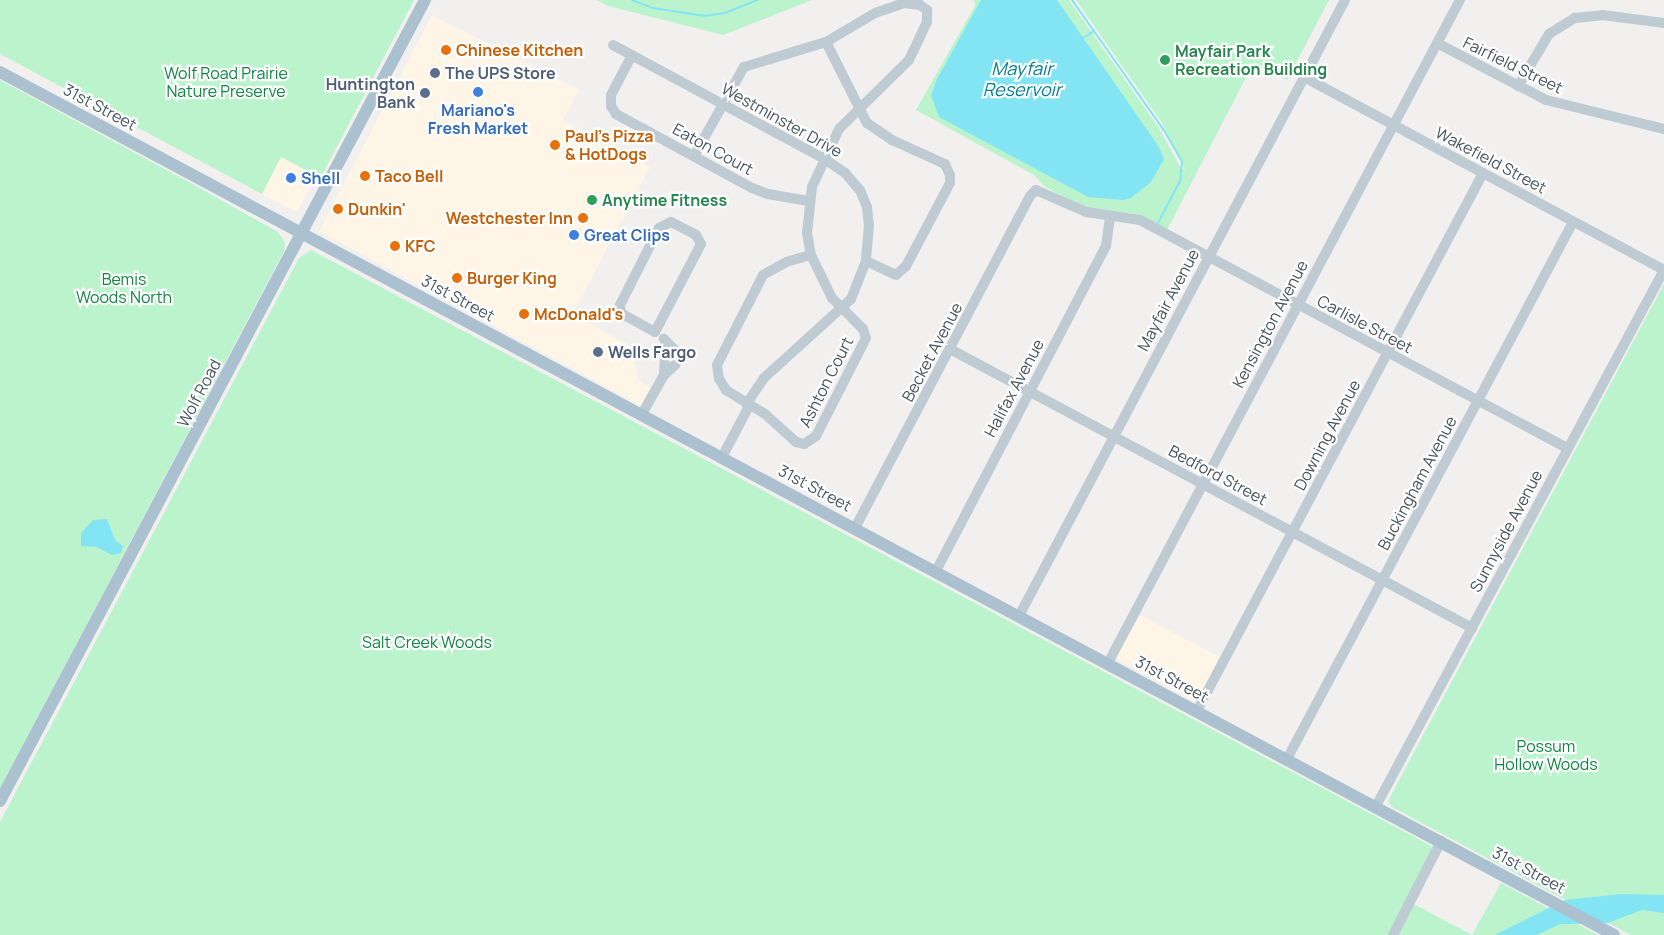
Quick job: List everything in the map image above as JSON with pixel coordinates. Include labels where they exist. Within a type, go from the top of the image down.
[{"type":"main road","name":"Wolf Road","points":[[0,801],[426,0]]},
{"type":"main road","name":"31st Street","points":[[0,72],[1376,806],[1614,935]]},
{"type":"street","name":"Mayfair Avenue","points":[[1019,616],[1112,436],[1345,0]]},
{"type":"street","name":"Kensington Avenue","points":[[1108,663],[1460,0]]},
{"type":"street","name":"Ashton Court","points":[[747,403],[766,414],[796,442],[804,444],[813,441],[866,338],[863,329],[842,309],[825,287],[811,255],[808,201],[823,158],[839,129],[909,60],[927,22],[927,10],[913,3],[889,8],[858,20],[826,42]]},
{"type":"street","points":[[1518,86],[1549,34],[1575,18],[1602,15],[1664,24]]},
{"type":"street","points":[[694,156],[744,67],[826,42],[859,109],[876,130],[945,164],[950,175],[950,183],[906,266],[896,275],[866,261]]},
{"type":"street","name":"Fairfield Street","points":[[1437,44],[1518,86],[1573,109],[1630,118],[1664,129]]},
{"type":"street","name":"Westminster Drive","points":[[613,45],[823,158],[846,173],[860,190],[869,225],[866,261],[858,285],[842,309],[775,367],[747,403],[747,410],[719,455]]},
{"type":"street","name":"Eaton Court","points":[[632,55],[610,96],[611,106],[616,114],[768,194],[808,201]]},
{"type":"street","name":"Wakefield Street","points":[[1304,77],[1664,270]]},
{"type":"street","name":"Downing Avenue","points":[[1197,711],[1483,173]]},
{"type":"street","name":"Carlisle Street","points":[[1036,190],[1086,212],[1140,220],[1567,448]]},
{"type":"street","name":"Becket Avenue","points":[[855,528],[1030,196],[1036,190]]},
{"type":"street","name":"Halifax Avenue","points":[[936,571],[1106,246],[1110,216]]},
{"type":"street","points":[[642,414],[664,374],[676,365],[678,358],[676,352],[655,332],[621,313],[620,306],[659,228],[670,222],[696,235],[701,244],[655,332]]},
{"type":"street","name":"Buckingham Avenue","points":[[1287,759],[1574,222]]},
{"type":"street","points":[[747,403],[726,390],[719,379],[718,360],[763,275],[786,262],[811,255]]},
{"type":"street","name":"Sunnyside Avenue","points":[[1376,806],[1664,270]]},
{"type":"street","name":"Bedford Street","points":[[950,349],[1472,628]]},
{"type":"street","points":[[1393,935],[1441,841]]},
{"type":"shaded area","points":[[432,15],[579,90],[563,120],[650,167],[573,314],[633,348],[638,379],[653,391],[645,408],[319,231]]},
{"type":"shaded area","points":[[281,157],[317,176],[297,212],[262,194]]},
{"type":"shaded area","points":[[1134,612],[1226,660],[1201,705],[1111,656]]},
{"type":"green space","name":"Wolf Road Prairie Nature Preserve","points":[[0,0],[414,0],[322,175],[317,176],[281,157],[262,194],[0,54]]},
{"type":"green space","points":[[597,0],[812,0],[723,35],[608,6]]},
{"type":"green space","points":[[973,0],[1069,0],[1159,128],[1180,167],[1185,170],[1162,123],[1076,0],[1329,0],[1287,80],[1254,62],[1167,230],[1133,213],[1100,211],[1074,203],[1044,186],[1034,175],[916,110],[976,4]]},
{"type":"green space","name":"Bemis Woods North","points":[[0,80],[278,232],[285,243],[284,251],[0,788]]},
{"type":"green space","name":"Salt Creek Woods","points":[[311,250],[1437,849],[1410,902],[1472,935],[0,935],[0,822],[299,258]]},
{"type":"green space","name":"Possum Hollow Woods","points":[[1664,284],[1664,935],[1631,935],[1392,807],[1388,801]]},
{"type":"green space","points":[[1501,883],[1598,935],[1472,935]]},
{"type":"water","name":"Mayfair Reservoir","points":[[981,0],[1057,0],[1159,147],[1164,159],[1151,182],[1131,198],[1123,200],[1088,197],[939,117],[931,95],[937,79]]},
{"type":"water","points":[[107,519],[115,540],[123,546],[121,553],[112,555],[96,547],[81,546],[81,533],[93,520]]},
{"type":"water","points":[[1621,894],[1664,895],[1664,913],[1642,910],[1605,924],[1560,924],[1537,935],[1495,935],[1565,900]]},
{"type":"waterway","points":[[632,0],[653,8],[705,16],[725,13],[757,0]]},
{"type":"waterway","points":[[1072,0],[1165,132],[1182,162],[1180,181],[1158,223]]},
{"type":"waterway","points":[[1083,38],[1094,31]]},
{"type":"place","name":"Chinese Kitchen","points":[[446,50]]},
{"type":"place","name":"Mayfair Park Recreation Building","points":[[1165,60]]},
{"type":"place","name":"The UPS Store","points":[[435,73]]},
{"type":"place","name":"Mariano's Fresh Market","points":[[478,92]]},
{"type":"place","name":"Huntington Bank","points":[[425,93]]},
{"type":"place","name":"Paul's Pizza & HotDogs","points":[[555,145]]},
{"type":"place","name":"Taco Bell","points":[[365,176]]},
{"type":"place","name":"Shell","points":[[291,178]]},
{"type":"place","name":"Anytime Fitness","points":[[592,200]]},
{"type":"place","name":"Dunkin'","points":[[338,209]]},
{"type":"place","name":"Westchester Inn","points":[[583,218]]},
{"type":"place","name":"Great Clips","points":[[574,235]]},
{"type":"place","name":"KFC","points":[[395,246]]},
{"type":"place","name":"Burger King","points":[[457,278]]},
{"type":"place","name":"McDonald's","points":[[524,314]]},
{"type":"place","name":"Wells Fargo","points":[[598,352]]}]
